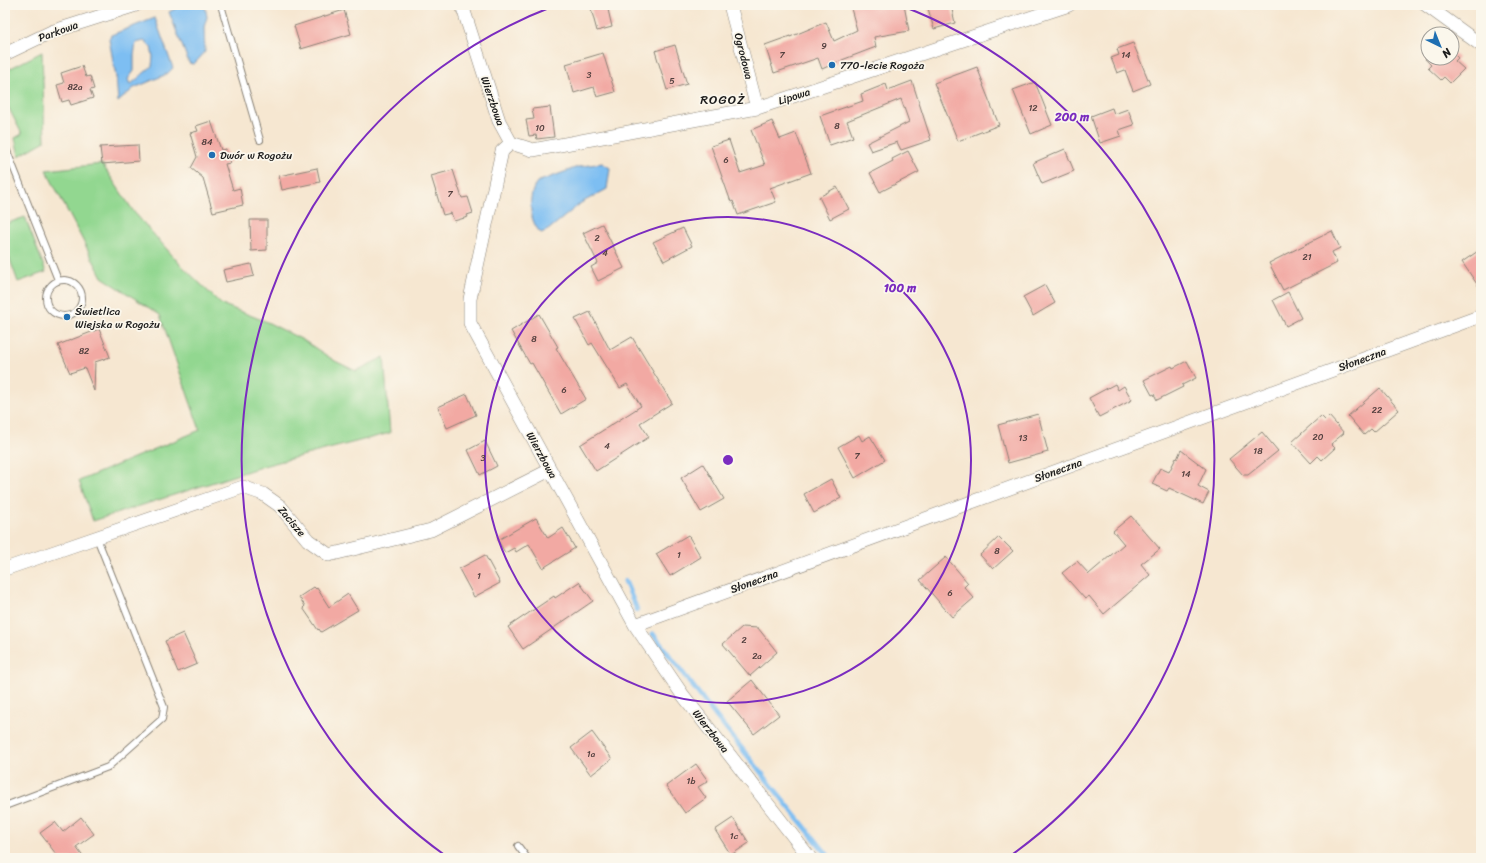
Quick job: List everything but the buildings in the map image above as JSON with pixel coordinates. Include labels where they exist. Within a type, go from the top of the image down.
[{"type":"street","name":"Parkowa","points":[[5,54],[51,32],[136,5]]},
{"type":"street","name":"Wierzbowa","points":[[462,5],[499,121],[511,142],[502,151],[470,299],[470,323],[635,625],[682,694],[810,858]]},
{"type":"street","name":"Ogrodowa","points":[[730,5],[757,108]]},
{"type":"street","name":"Lipowa","points":[[511,142],[533,150],[757,108],[1069,5]]},
{"type":"street","points":[[1426,5],[1481,45]]},
{"type":"street","name":"Słoneczna","points":[[635,625],[1481,316]]},
{"type":"street","name":"Zacisze","points":[[5,569],[243,487],[263,494],[280,506],[308,540],[329,555],[431,530],[550,470]]},
{"type":"lane","points":[[221,5],[260,140]]},
{"type":"lane","points":[[5,146],[58,280]]},
{"type":"lane","points":[[58,280],[69,280],[78,285],[83,294],[82,305],[75,314],[65,317],[55,315],[48,307],[45,296],[49,287],[58,280]]},
{"type":"lane","points":[[5,806],[108,767],[162,719],[164,707],[97,538]]},
{"type":"lane","points":[[518,846],[527,858]]},
{"type":"green space","points":[[42,52],[45,141],[19,156],[15,138],[22,134],[5,101],[5,71]]},
{"type":"green space","points":[[102,164],[134,212],[179,263],[221,304],[265,321],[303,340],[335,361],[356,371],[384,357],[390,433],[267,465],[93,521],[79,481],[200,430],[160,315],[102,277],[46,170]]},
{"type":"green space","points":[[25,217],[46,272],[18,282],[5,246],[5,224]]},
{"type":"water","points":[[182,5],[205,5],[207,17],[204,27],[205,52],[193,64],[189,63],[169,12]]},
{"type":"water","points":[[155,18],[173,68],[167,74],[134,88],[118,102],[116,77],[109,39],[111,35]],"holes":[[[144,41],[151,47],[153,57],[152,66],[130,85],[128,79],[134,71],[136,43]]]},
{"type":"water","points":[[602,163],[610,168],[607,189],[581,203],[548,230],[541,233],[534,222],[531,209],[532,194],[537,182],[578,167]]},
{"type":"waterway","points":[[625,581],[637,610]]},
{"type":"waterway","points":[[653,634],[718,719],[830,858]]},
{"type":"place","name":"770-lecie Rogoża","points":[[832,65]]},
{"type":"place","name":"Dwór w Rogożu","points":[[212,155]]},
{"type":"place","name":"Świetlica Wiejska w Rogożu","points":[[67,317]]},
{"type":"district","name":"ROGOŻ","points":[[723,99]]}]
